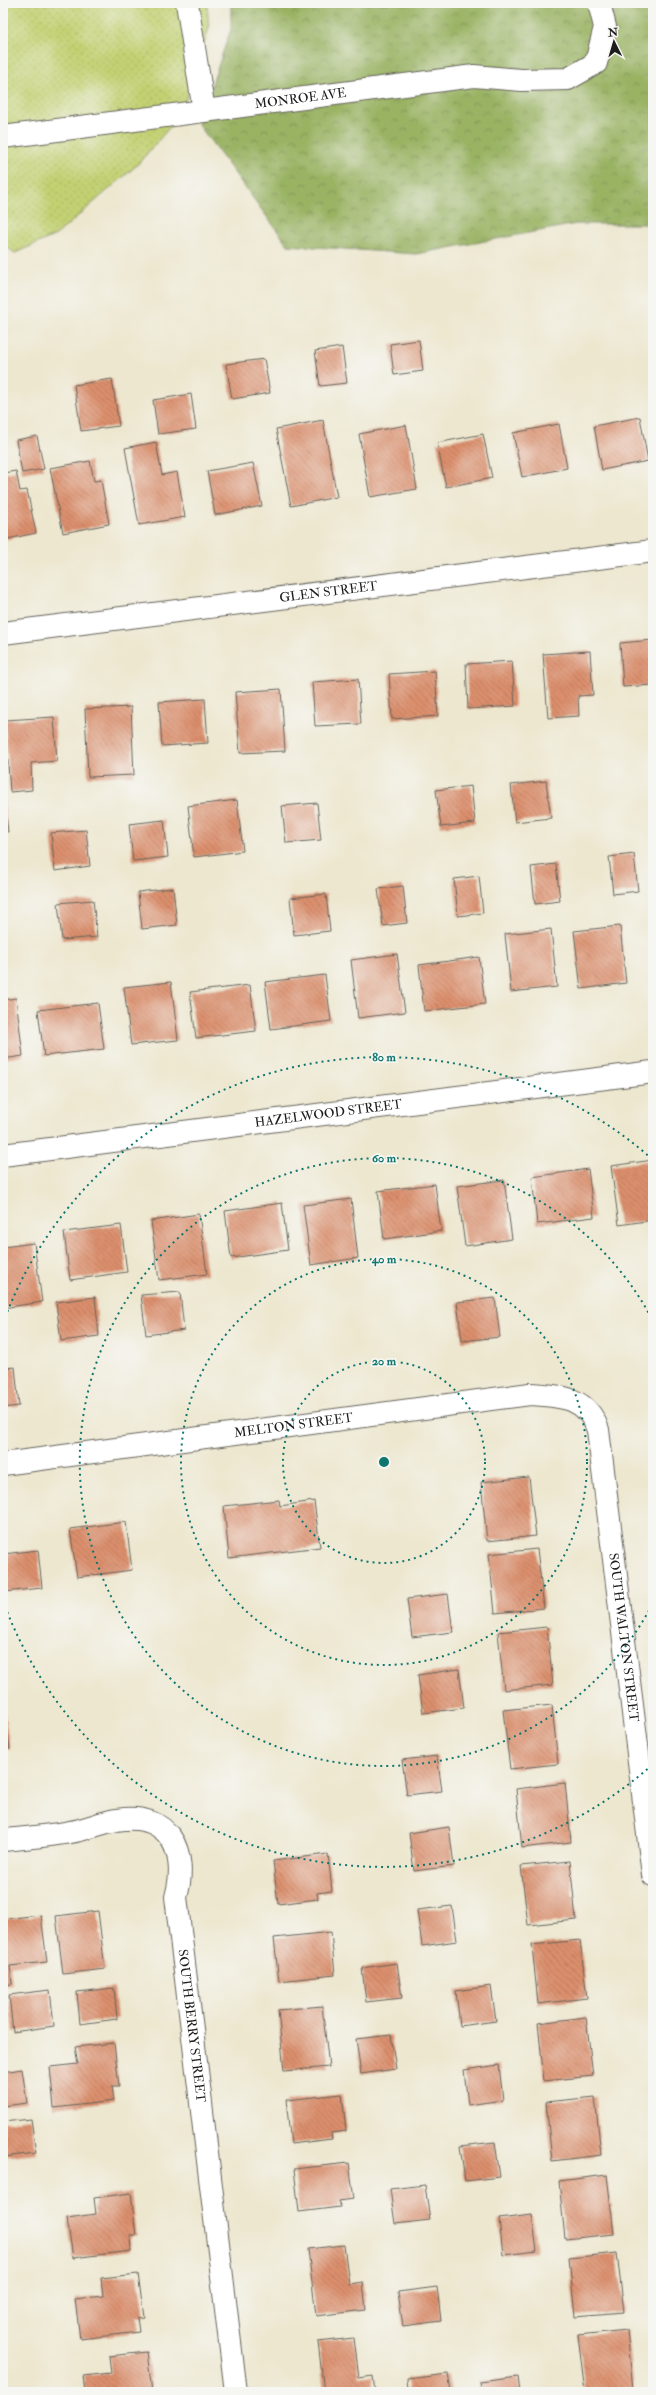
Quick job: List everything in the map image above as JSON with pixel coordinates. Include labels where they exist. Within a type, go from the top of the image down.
[{"type":"street","points":[[187,3],[204,111]]},
{"type":"street","name":"MONROE AVE","points":[[3,137],[474,76],[522,80],[568,79],[596,63],[605,27],[599,3]]},
{"type":"street","name":"GLEN STREET","points":[[3,632],[653,551]]},
{"type":"street","name":"HAZELWOOD STREET","points":[[3,1155],[653,1072]]},
{"type":"street","name":"MELTON STREET","points":[[3,1464],[530,1394],[555,1395],[574,1400],[583,1406]]},
{"type":"street","name":"SOUTH WALTON STREET","points":[[583,1406],[594,1418],[598,1430],[653,1875]]},
{"type":"street","name":"SOUTH BERRY STREET","points":[[3,1840],[71,1832],[116,1820],[131,1818],[146,1820],[160,1827],[170,1838],[179,1854],[182,1878],[176,1897],[236,2392]]},
{"type":"green space","points":[[3,3],[207,3],[209,28],[181,114],[137,165],[56,235],[15,253],[3,244]]},
{"type":"green space","points":[[231,3],[653,3],[653,224],[576,224],[416,254],[288,245],[198,124],[231,29]]},
{"type":"building","points":[[419,340],[423,371],[394,375],[390,344]]},
{"type":"building","points":[[342,347],[347,383],[320,386],[315,351]]},
{"type":"building","points":[[264,359],[270,393],[232,399],[226,364]]},
{"type":"building","points":[[112,379],[119,426],[81,431],[74,385]]},
{"type":"building","points":[[191,394],[196,429],[158,434],[153,400]]},
{"type":"building","points":[[640,417],[648,461],[602,470],[594,426]]},
{"type":"building","points":[[323,420],[337,497],[291,506],[276,429]]},
{"type":"building","points":[[559,424],[567,468],[522,477],[513,433]]},
{"type":"building","points":[[406,425],[417,489],[370,497],[359,434]]},
{"type":"building","points":[[483,434],[492,478],[446,487],[437,443]]},
{"type":"building","points":[[37,436],[44,469],[22,473],[16,440]]},
{"type":"building","points":[[156,442],[162,475],[177,472],[185,517],[139,525],[125,448]]},
{"type":"building","points":[[90,461],[94,481],[101,480],[109,524],[63,533],[50,468]]},
{"type":"building","points":[[253,463],[262,506],[215,515],[207,471]]},
{"type":"building","points":[[16,471],[20,491],[27,490],[36,533],[3,540],[3,473]]},
{"type":"building","points":[[653,640],[653,685],[623,687],[620,643]]},
{"type":"building","points":[[590,651],[593,695],[578,696],[579,716],[548,718],[543,654]]},
{"type":"building","points":[[512,661],[515,706],[468,709],[466,664]]},
{"type":"building","points":[[435,671],[438,716],[392,719],[389,674]]},
{"type":"building","points":[[358,679],[361,724],[315,726],[312,682]]},
{"type":"building","points":[[281,689],[285,751],[240,753],[235,692]]},
{"type":"building","points":[[205,699],[208,743],[162,746],[159,702]]},
{"type":"building","points":[[131,707],[134,775],[88,777],[85,709]]},
{"type":"building","points":[[54,717],[57,761],[31,763],[32,790],[10,792],[5,720]]},
{"type":"building","points":[[546,781],[551,818],[515,822],[511,785]]},
{"type":"building","points":[[471,786],[475,823],[441,827],[436,790]]},
{"type":"building","points":[[3,792],[8,832],[3,832]]},
{"type":"building","points":[[237,800],[243,851],[194,857],[188,806]]},
{"type":"building","points":[[317,803],[321,840],[286,843],[282,806]]},
{"type":"building","points":[[164,820],[168,857],[133,861],[129,824]]},
{"type":"building","points":[[86,830],[90,866],[55,871],[51,833]]},
{"type":"building","points":[[634,854],[638,891],[613,894],[609,857]]},
{"type":"building","points":[[556,864],[560,901],[535,904],[531,867]]},
{"type":"building","points":[[479,876],[483,913],[458,916],[454,879]]},
{"type":"building","points":[[403,886],[407,923],[383,926],[378,889]]},
{"type":"building","points":[[173,888],[177,925],[142,929],[138,892]]},
{"type":"building","points":[[326,894],[330,931],[294,935],[290,898]]},
{"type":"building","points":[[93,900],[97,937],[62,940],[58,903]]},
{"type":"building","points":[[620,926],[626,983],[581,989],[574,931]]},
{"type":"building","points":[[551,929],[557,987],[511,992],[505,934]]},
{"type":"building","points":[[397,954],[405,1012],[358,1018],[351,960]]},
{"type":"building","points":[[479,957],[485,1004],[424,1011],[419,965]]},
{"type":"building","points":[[325,975],[331,1021],[271,1029],[265,982]]},
{"type":"building","points":[[171,982],[178,1040],[131,1045],[124,987]]},
{"type":"building","points":[[250,985],[256,1031],[196,1038],[190,992]]},
{"type":"building","points":[[16,998],[23,1056],[3,1059],[3,1000]]},
{"type":"building","points":[[98,1003],[104,1049],[44,1056],[38,1010]]},
{"type":"building","points":[[653,1160],[653,1220],[619,1225],[611,1166]]},
{"type":"building","points":[[588,1169],[594,1217],[537,1224],[532,1177]]},
{"type":"building","points":[[504,1180],[512,1239],[465,1246],[457,1186]]},
{"type":"building","points":[[435,1184],[441,1231],[384,1239],[378,1191]]},
{"type":"building","points":[[351,1199],[358,1258],[311,1265],[303,1205]]},
{"type":"building","points":[[282,1203],[288,1250],[231,1258],[225,1211]]},
{"type":"building","points":[[199,1214],[207,1274],[159,1280],[151,1221]]},
{"type":"building","points":[[121,1225],[127,1272],[70,1280],[64,1232]]},
{"type":"building","points":[[34,1243],[42,1302],[3,1308],[3,1247]]},
{"type":"building","points":[[180,1292],[184,1330],[146,1335],[141,1295]]},
{"type":"building","points":[[95,1297],[99,1336],[61,1341],[56,1302]]},
{"type":"building","points":[[495,1298],[500,1337],[462,1341],[457,1302]]},
{"type":"building","points":[[15,1367],[19,1406],[3,1408],[3,1368]]},
{"type":"building","points":[[529,1477],[536,1536],[487,1541],[481,1482]]},
{"type":"building","points":[[279,1500],[280,1506],[314,1501],[320,1547],[229,1558],[224,1506]]},
{"type":"building","points":[[126,1522],[132,1570],[77,1577],[70,1529]]},
{"type":"building","points":[[537,1549],[544,1608],[495,1613],[489,1554]]},
{"type":"building","points":[[38,1550],[42,1588],[4,1592],[3,1554]]},
{"type":"building","points":[[448,1594],[453,1632],[412,1637],[407,1599]]},
{"type":"building","points":[[547,1627],[553,1685],[504,1690],[498,1632]]},
{"type":"building","points":[[459,1669],[464,1708],[423,1713],[418,1675]]},
{"type":"building","points":[[3,1703],[10,1749],[3,1750]]},
{"type":"building","points":[[552,1705],[558,1764],[510,1769],[503,1710]]},
{"type":"building","points":[[437,1756],[442,1791],[407,1795],[402,1760]]},
{"type":"building","points":[[565,1783],[571,1842],[522,1848],[516,1789]]},
{"type":"building","points":[[449,1827],[454,1866],[414,1871],[409,1833]]},
{"type":"building","points":[[328,1854],[332,1891],[317,1893],[318,1899],[278,1904],[273,1861]]},
{"type":"building","points":[[570,1861],[576,1920],[528,1925],[521,1866]]},
{"type":"building","points":[[452,1906],[457,1941],[422,1946],[417,1910]]},
{"type":"building","points":[[98,1911],[105,1969],[63,1974],[56,1916]]},
{"type":"building","points":[[41,1915],[47,1962],[10,1966],[12,1984],[3,1985],[3,1919]]},
{"type":"building","points":[[331,1932],[335,1975],[279,1981],[274,1938]]},
{"type":"building","points":[[580,1940],[587,1998],[538,2004],[532,1945]]},
{"type":"building","points":[[397,1963],[402,1998],[366,2002],[362,1968]]},
{"type":"building","points":[[491,1986],[496,2021],[460,2026],[456,1991]]},
{"type":"building","points":[[114,1988],[117,2019],[80,2024],[77,1992]]},
{"type":"building","points":[[50,1990],[54,2026],[13,2032],[9,1995]]},
{"type":"building","points":[[322,2006],[329,2067],[284,2071],[278,2010]]},
{"type":"building","points":[[586,2017],[593,2076],[544,2081],[538,2023]]},
{"type":"building","points":[[391,2035],[396,2069],[361,2074],[356,2039]]},
{"type":"building","points":[[114,2043],[119,2086],[112,2086],[114,2101],[54,2108],[50,2067],[78,2064],[75,2047]]},
{"type":"building","points":[[499,2065],[503,2100],[468,2105],[464,2070]]},
{"type":"building","points":[[22,2069],[27,2103],[3,2106],[3,2072]]},
{"type":"building","points":[[342,2094],[346,2131],[331,2133],[332,2139],[291,2144],[286,2100]]},
{"type":"building","points":[[595,2097],[601,2155],[552,2161],[546,2102]]},
{"type":"building","points":[[31,2119],[36,2153],[3,2157],[3,2122]]},
{"type":"building","points":[[495,2142],[500,2177],[465,2181],[460,2146]]},
{"type":"building","points":[[349,2163],[354,2199],[339,2201],[340,2207],[299,2212],[294,2169]]},
{"type":"building","points":[[607,2175],[614,2234],[565,2239],[559,2181]]},
{"type":"building","points":[[425,2185],[430,2220],[395,2224],[390,2189]]},
{"type":"building","points":[[131,2193],[136,2236],[130,2236],[131,2251],[73,2258],[67,2218],[96,2214],[94,2198]]},
{"type":"building","points":[[532,2215],[537,2251],[503,2255],[499,2219]]},
{"type":"building","points":[[344,2245],[349,2284],[363,2282],[366,2310],[316,2316],[308,2249]]},
{"type":"building","points":[[617,2253],[624,2312],[575,2316],[569,2258]]},
{"type":"building","points":[[138,2274],[144,2317],[137,2318],[139,2332],[80,2339],[75,2299],[103,2296],[101,2278]]},
{"type":"building","points":[[437,2287],[441,2321],[403,2326],[398,2292]]},
{"type":"building","points":[[627,2330],[633,2389],[585,2392],[578,2335]]},
{"type":"building","points":[[354,2338],[359,2378],[373,2376],[375,2392],[324,2392],[318,2342]]},
{"type":"building","points":[[147,2352],[152,2392],[85,2392],[83,2376],[111,2373],[109,2356]]},
{"type":"building","points":[[448,2374],[451,2392],[408,2392],[407,2379]]},
{"type":"building","points":[[518,2377],[520,2392],[481,2392],[480,2382]]}]
